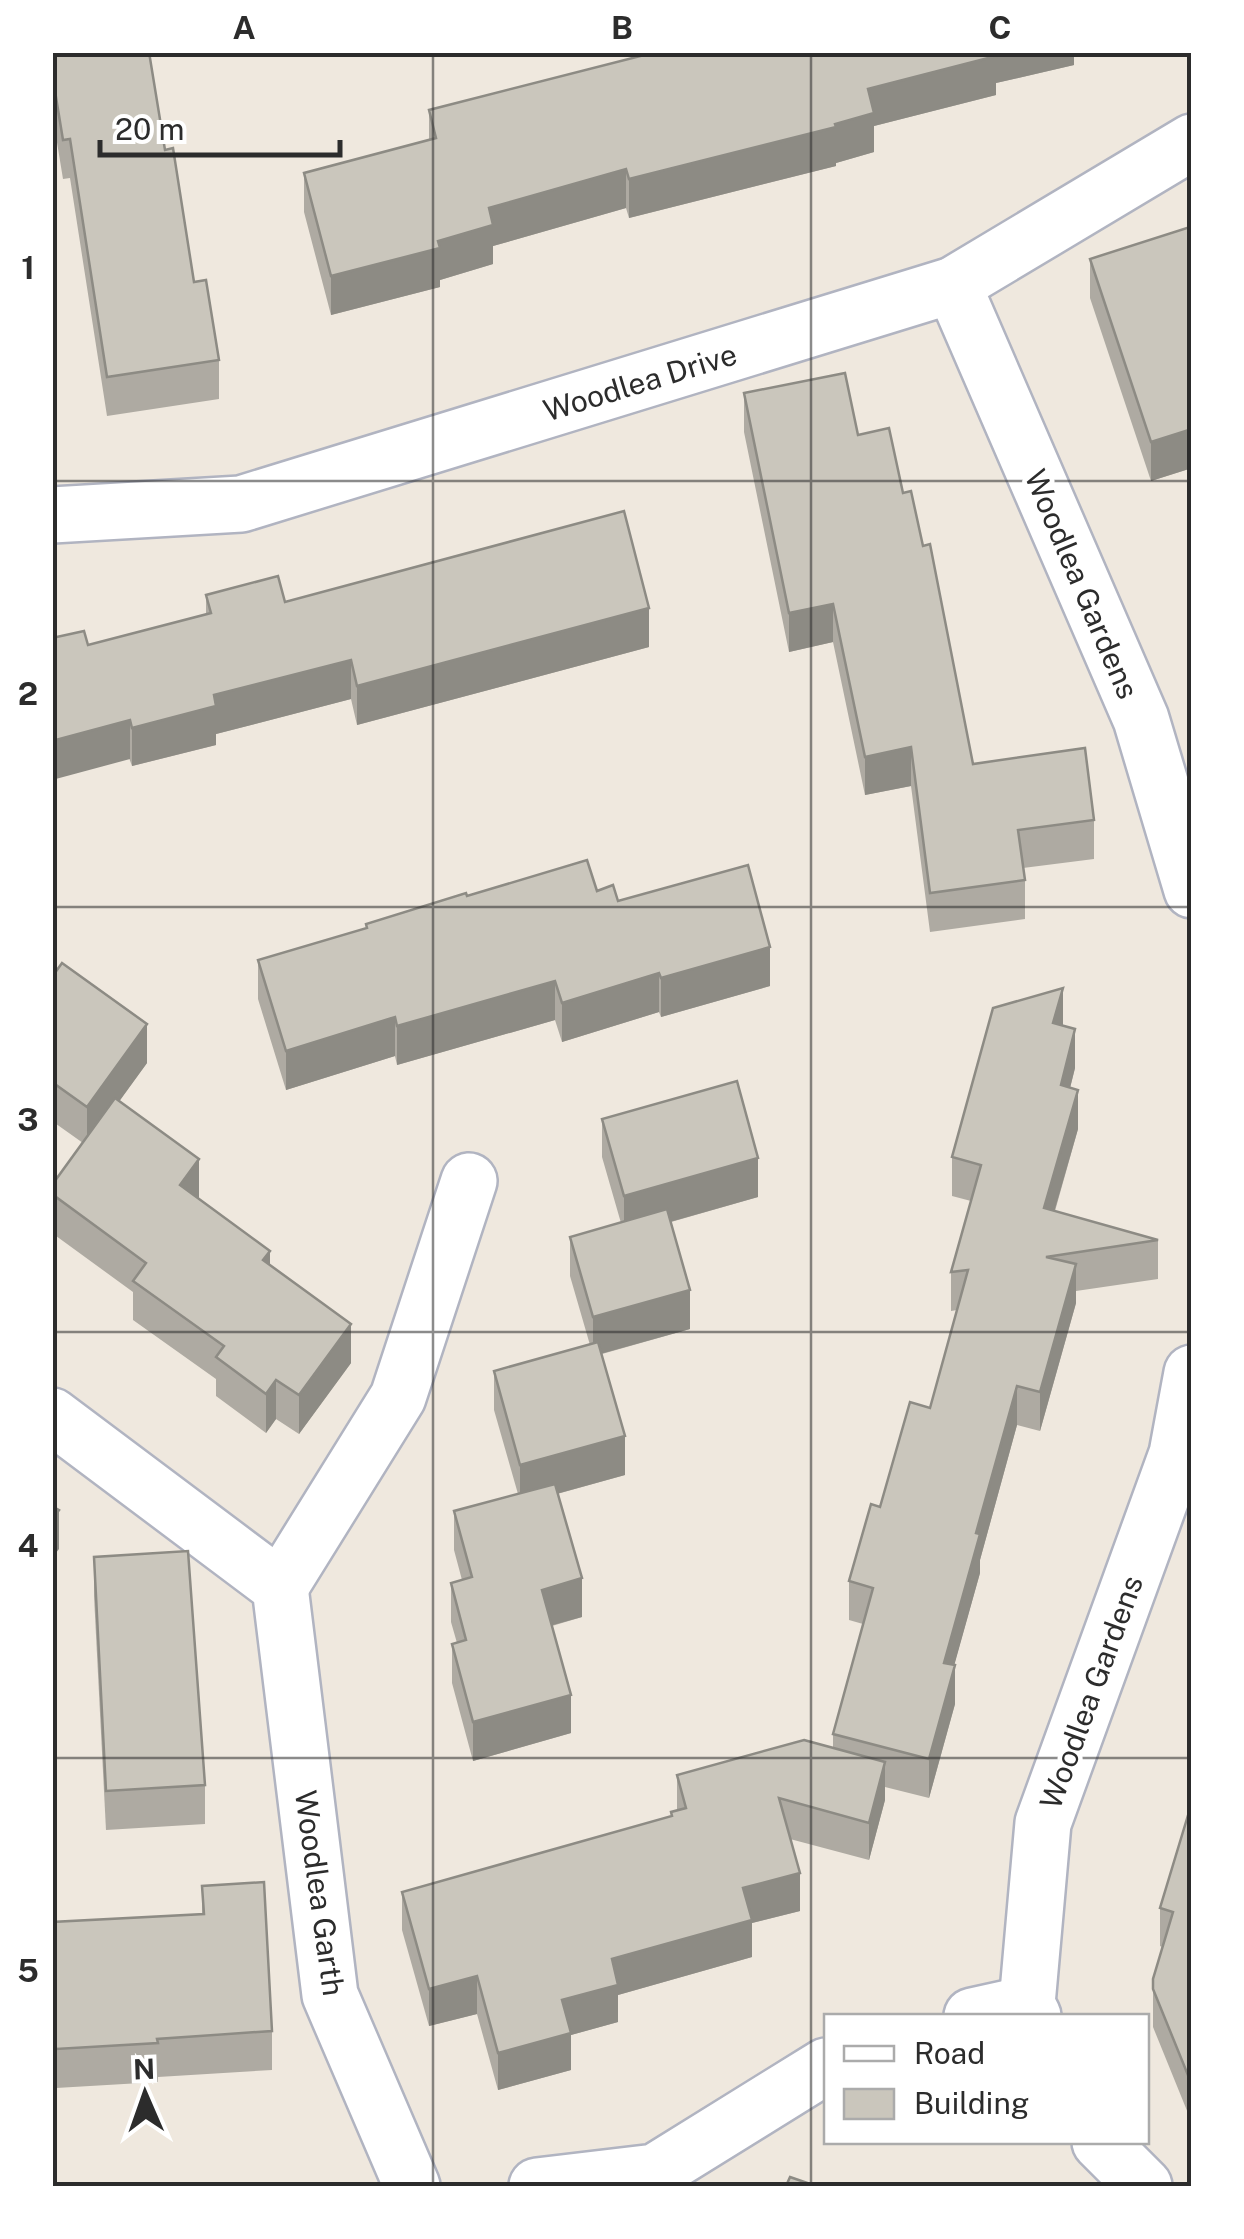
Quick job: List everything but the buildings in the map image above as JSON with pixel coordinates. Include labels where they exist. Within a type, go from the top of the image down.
[{"type":"street","name":"Woodlea Drive","points":[[52,515],[241,504],[953,285],[1192,142]]},
{"type":"street","name":"Woodlea Gardens","points":[[953,285],[1140,719],[1192,890]]},
{"type":"street","points":[[52,1416],[280,1586],[398,1398],[470,1181]]},
{"type":"street","name":"Woodlea Gardens","points":[[1030,2010],[1043,1824],[1176,1454],[1192,1373]]},
{"type":"street","name":"Woodlea Garth","points":[[280,1586],[330,1995],[412,2186]]},
{"type":"street","points":[[991,2014],[1030,2010]]},
{"type":"street","points":[[537,2186],[655,2172],[824,2067]]},
{"type":"street","points":[[1102,2144],[1144,2186]]}]
